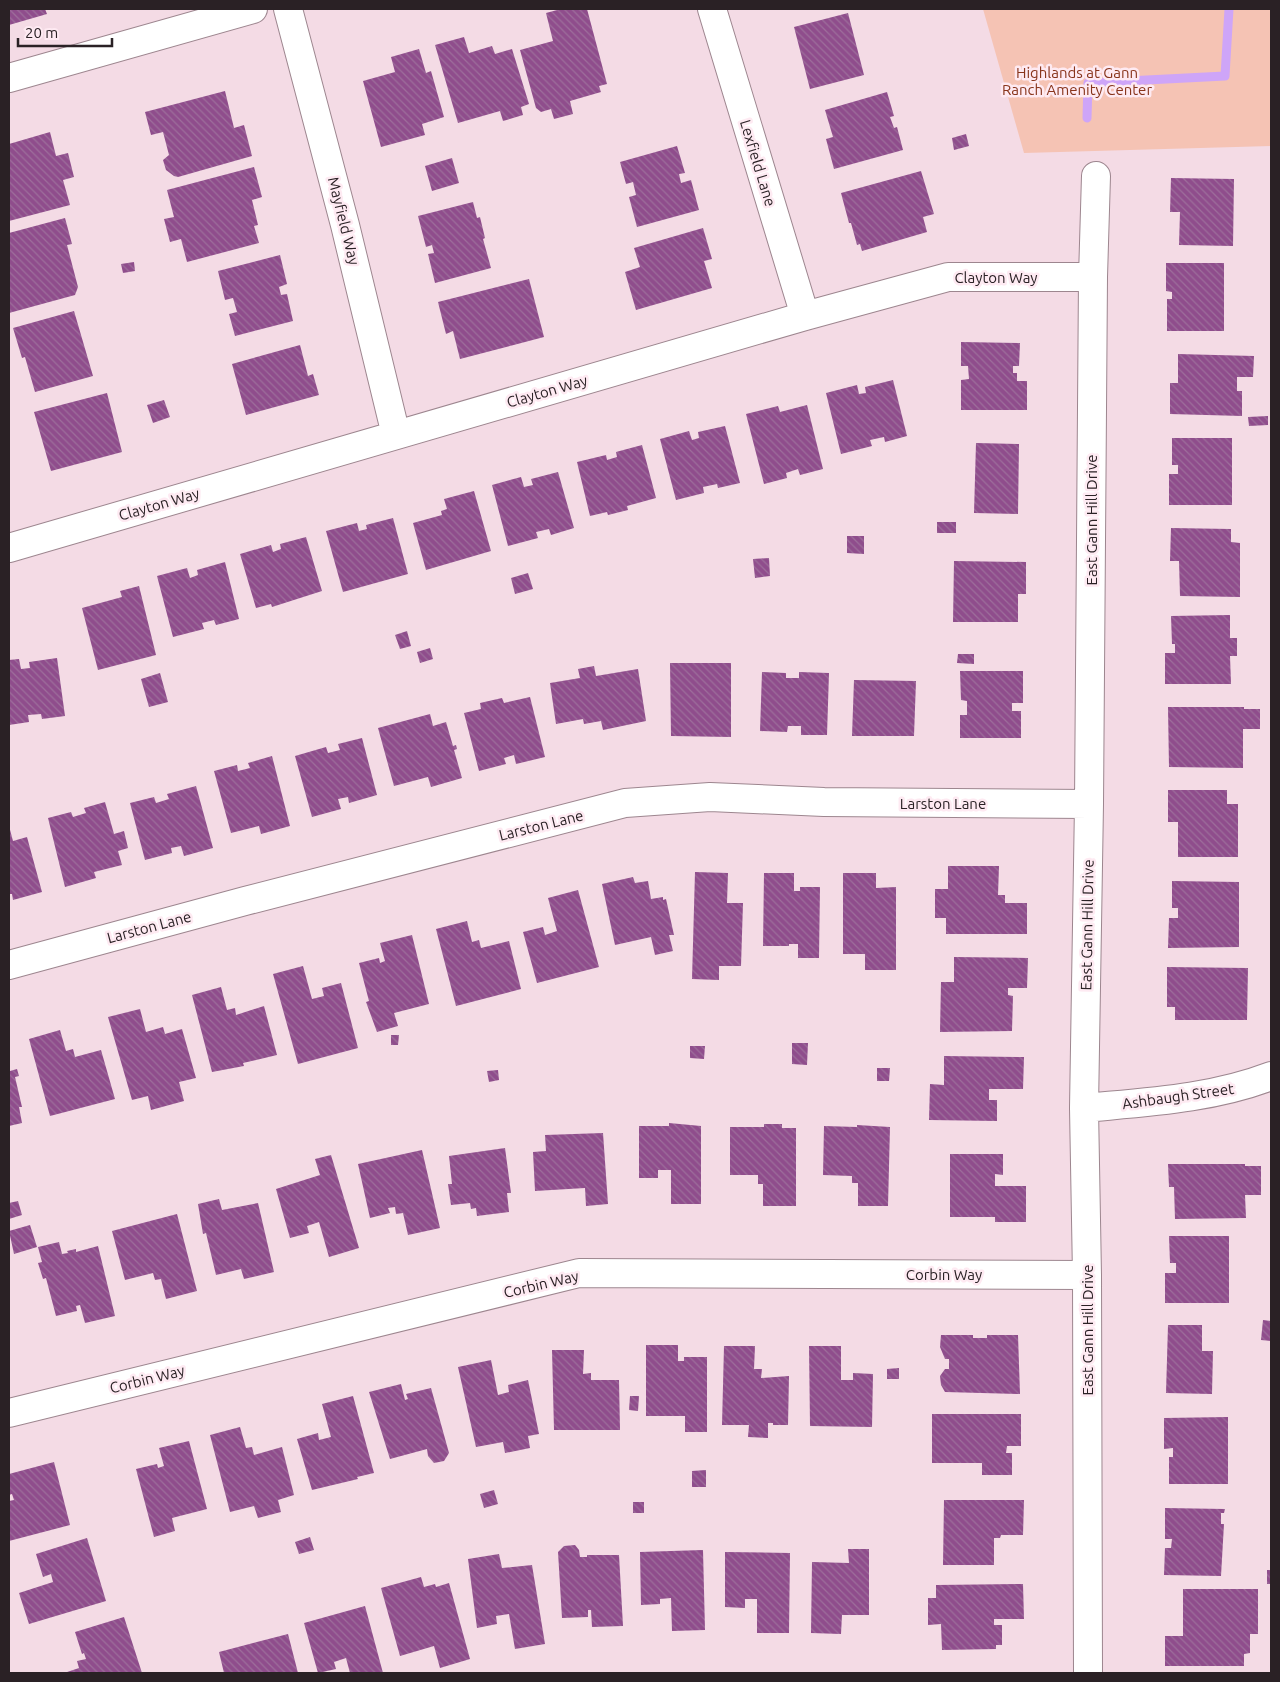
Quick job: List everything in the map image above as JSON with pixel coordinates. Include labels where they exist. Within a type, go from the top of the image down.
[{"type":"street","points":[[9,78],[253,9]]},
{"type":"street","name":"Mayfield Way","points":[[288,9],[345,225],[396,435]]},
{"type":"street","name":"Lexfield Lane","points":[[712,9],[805,316]]},
{"type":"street","name":"East Gann Hill Drive","points":[[1088,1673],[1087,1275],[1084,1108],[1089,804],[1093,277],[1096,176]]},
{"type":"street","name":"Clayton Way","points":[[9,548],[805,316],[948,277],[1093,277]]},
{"type":"street","name":"Larston Lane","points":[[9,965],[254,899],[625,803],[710,797],[824,802],[1089,804]]},
{"type":"street","name":"Ashbaugh Street","points":[[1084,1108],[1170,1100],[1240,1088],[1271,1076]]},
{"type":"street","name":"Corbin Way","points":[[9,1414],[579,1273],[1087,1275]]},
{"type":"green space","name":"Highlands at Gann Ranch Amenity Center","points":[[983,9],[1271,9],[1271,146],[1024,153]]},
{"type":"building","points":[[9,9],[45,9],[47,14],[9,25]]},
{"type":"building","points":[[561,9],[587,9],[607,84],[599,86],[601,92],[570,101],[573,114],[554,119],[551,109],[541,112],[536,108],[520,50],[553,41],[546,13]]},
{"type":"building","points":[[848,13],[864,75],[810,89],[794,27]]},
{"type":"building","points":[[464,37],[469,53],[492,46],[495,54],[512,49],[529,104],[521,107],[523,115],[503,121],[500,111],[458,123],[435,45]]},
{"type":"building","points":[[419,49],[426,73],[431,71],[444,117],[422,124],[425,135],[381,147],[363,81],[395,72],[391,57]]},
{"type":"building","points":[[225,91],[234,128],[244,125],[252,156],[178,177],[174,176],[166,170],[163,160],[169,155],[163,132],[151,135],[145,112]]},
{"type":"building","points":[[887,92],[894,116],[890,117],[894,128],[897,127],[903,150],[834,169],[826,139],[833,137],[825,110]]},
{"type":"building","points":[[50,132],[56,156],[68,153],[74,177],[63,180],[70,205],[9,221],[9,144]]},
{"type":"building","points":[[966,134],[969,146],[954,150],[952,138]]},
{"type":"building","points":[[677,146],[685,173],[679,174],[681,183],[691,180],[699,210],[637,227],[629,197],[636,195],[633,182],[626,184],[620,162]]},
{"type":"building","points":[[452,158],[459,183],[432,191],[425,166]]},
{"type":"building","points":[[254,167],[262,197],[252,200],[258,225],[254,226],[259,243],[187,262],[181,239],[170,242],[164,219],[174,217],[167,190]]},
{"type":"building","points":[[921,171],[934,214],[923,217],[927,232],[862,251],[860,244],[857,245],[851,223],[849,223],[841,193]]},
{"type":"building","points":[[1171,178],[1234,179],[1233,246],[1179,245],[1180,212],[1170,212]]},
{"type":"building","points":[[473,202],[477,218],[480,217],[485,238],[483,239],[491,268],[435,283],[428,254],[434,253],[432,245],[426,247],[418,216]]},
{"type":"building","points":[[65,218],[72,244],[67,245],[78,287],[75,295],[9,313],[9,233]]},
{"type":"building","points":[[703,228],[712,259],[704,261],[712,288],[636,310],[625,272],[640,267],[634,248]]},
{"type":"building","points":[[280,255],[287,284],[279,287],[281,295],[287,294],[293,321],[235,336],[229,314],[237,312],[233,298],[225,300],[218,271]]},
{"type":"building","points":[[134,262],[135,271],[123,273],[121,264]]},
{"type":"building","points":[[1166,263],[1224,263],[1224,331],[1167,331],[1167,299],[1172,299],[1172,292],[1166,291]]},
{"type":"building","points":[[529,279],[544,337],[460,359],[453,331],[446,334],[438,302]]},
{"type":"building","points":[[74,311],[93,376],[35,392],[25,357],[22,358],[13,328]]},
{"type":"building","points":[[961,342],[1020,343],[1019,366],[1013,366],[1013,373],[1017,373],[1017,381],[1027,381],[1027,410],[961,410],[961,380],[969,379],[968,366],[961,366]]},
{"type":"building","points":[[300,345],[308,376],[313,374],[319,395],[246,415],[232,364]]},
{"type":"building","points":[[1178,354],[1254,356],[1253,377],[1237,377],[1237,391],[1242,391],[1242,416],[1170,414],[1170,383],[1178,383]]},
{"type":"building","points":[[893,380],[907,436],[885,442],[884,437],[870,440],[872,446],[841,454],[826,393],[857,385],[859,394],[866,393],[865,387]]},
{"type":"building","points":[[107,393],[122,452],[51,471],[34,412]]},
{"type":"building","points":[[164,400],[170,417],[153,423],[147,405]]},
{"type":"building","points":[[807,405],[823,469],[800,475],[798,469],[786,473],[787,478],[764,484],[746,414],[778,406],[780,412]]},
{"type":"building","points":[[1268,416],[1268,425],[1249,426],[1248,417]]},
{"type":"building","points":[[725,426],[740,483],[718,488],[717,484],[703,487],[704,493],[676,500],[660,439],[689,431],[692,440],[699,438],[698,432]]},
{"type":"building","points":[[1172,438],[1232,438],[1232,505],[1169,505],[1169,474],[1178,474],[1178,465],[1172,465]]},
{"type":"building","points":[[976,443],[1019,444],[1018,514],[974,513]]},
{"type":"building","points":[[642,445],[656,498],[627,506],[628,510],[608,515],[607,512],[590,516],[577,462],[606,455],[607,460],[617,457],[616,452]]},
{"type":"building","points":[[558,472],[574,528],[551,535],[549,529],[536,532],[538,538],[508,546],[492,485],[521,477],[524,487],[533,485],[531,479]]},
{"type":"building","points":[[474,491],[491,551],[426,570],[413,523],[442,515],[441,511],[447,509],[444,499]]},
{"type":"building","points":[[393,518],[408,574],[343,592],[326,531],[357,523],[359,531],[367,529],[366,525]]},
{"type":"building","points":[[937,522],[956,522],[956,533],[937,533]]},
{"type":"building","points":[[1171,528],[1231,529],[1231,542],[1240,543],[1240,597],[1180,596],[1179,561],[1170,561]]},
{"type":"building","points":[[847,536],[864,536],[864,554],[847,553]]},
{"type":"building","points":[[306,537],[322,591],[272,607],[271,604],[256,608],[240,554],[271,545],[273,552],[281,549],[280,544]]},
{"type":"building","points":[[769,558],[770,576],[755,578],[753,559]]},
{"type":"building","points":[[954,561],[1026,562],[1026,594],[1018,594],[1018,622],[953,622]]},
{"type":"building","points":[[225,562],[239,619],[216,625],[214,620],[202,623],[204,629],[173,637],[157,576],[187,568],[190,578],[198,575],[197,570]]},
{"type":"building","points":[[528,573],[533,589],[515,594],[511,578]]},
{"type":"building","points":[[139,586],[156,655],[98,670],[82,608],[122,597],[120,591]]},
{"type":"building","points":[[1230,615],[1230,638],[1237,638],[1237,656],[1230,656],[1231,684],[1165,684],[1165,653],[1175,653],[1175,644],[1172,644],[1171,616]]},
{"type":"building","points":[[407,631],[411,646],[400,649],[395,635]]},
{"type":"building","points":[[430,648],[433,659],[420,663],[417,652]]},
{"type":"building","points":[[958,654],[974,654],[974,664],[957,663]]},
{"type":"building","points":[[57,658],[65,716],[42,719],[41,714],[28,715],[29,722],[9,725],[9,660],[19,659],[21,669],[30,668],[29,662]]},
{"type":"building","points":[[670,663],[731,663],[731,737],[671,736]]},
{"type":"building","points":[[594,666],[596,676],[638,669],[646,721],[603,730],[601,721],[584,724],[583,719],[556,724],[550,683],[580,678],[578,669]]},
{"type":"building","points":[[960,671],[1023,671],[1023,703],[1012,703],[1012,711],[1021,711],[1021,738],[960,738],[960,715],[967,715],[967,701],[961,700]]},
{"type":"building","points":[[762,672],[786,673],[786,678],[799,678],[799,672],[829,673],[827,735],[801,735],[801,726],[788,726],[787,732],[760,731]]},
{"type":"building","points":[[160,673],[168,702],[149,707],[141,679]]},
{"type":"building","points":[[854,680],[916,681],[914,736],[852,736]]},
{"type":"building","points":[[530,697],[545,757],[516,764],[514,755],[504,758],[506,764],[479,771],[464,713],[481,709],[480,703],[502,698],[504,703]]},
{"type":"building","points":[[1168,707],[1244,707],[1244,709],[1260,709],[1260,729],[1243,729],[1243,768],[1169,767]]},
{"type":"building","points":[[430,714],[433,726],[446,722],[453,746],[456,745],[457,749],[454,750],[462,778],[431,787],[428,777],[394,786],[378,728]]},
{"type":"building","points":[[362,738],[377,795],[349,803],[348,797],[338,799],[341,809],[312,817],[295,756],[326,747],[328,753],[340,750],[338,744]]},
{"type":"building","points":[[272,756],[290,826],[261,834],[259,826],[231,833],[214,771],[237,765],[238,771],[250,768],[248,763]]},
{"type":"building","points":[[196,786],[213,848],[184,856],[181,846],[171,848],[172,853],[145,860],[130,803],[154,797],[156,803],[169,799],[167,794]]},
{"type":"building","points":[[1168,790],[1227,790],[1227,804],[1238,804],[1238,857],[1178,857],[1178,822],[1168,822]]},
{"type":"building","points":[[105,802],[114,834],[124,831],[128,848],[118,851],[122,865],[94,872],[96,878],[65,887],[48,818],[71,812],[73,817],[86,813],[84,808]]},
{"type":"building","points":[[9,826],[13,841],[27,837],[42,892],[13,900],[12,894],[9,894]]},
{"type":"building","points":[[948,866],[999,866],[998,895],[1005,895],[1005,903],[1027,903],[1027,934],[946,934],[946,918],[935,918],[935,889],[948,889]]},
{"type":"building","points":[[695,872],[728,873],[727,903],[743,903],[741,966],[719,966],[719,980],[692,979]]},
{"type":"building","points":[[764,873],[794,873],[794,891],[800,891],[800,887],[820,887],[819,958],[798,958],[798,944],[763,946]]},
{"type":"building","points":[[843,873],[876,873],[876,888],[896,887],[896,970],[865,970],[865,954],[843,954]]},
{"type":"building","points":[[633,877],[635,883],[648,881],[651,899],[663,897],[663,900],[666,899],[674,935],[669,935],[673,951],[655,955],[651,937],[615,945],[602,884]]},
{"type":"building","points":[[1172,881],[1239,882],[1239,947],[1168,948],[1169,918],[1178,918],[1178,908],[1172,908]]},
{"type":"building","points":[[578,890],[599,967],[537,983],[523,932],[543,927],[545,935],[557,931],[548,898]]},
{"type":"building","points":[[467,921],[472,942],[479,940],[481,948],[509,941],[521,989],[456,1006],[436,929]]},
{"type":"building","points":[[412,935],[429,1004],[394,1013],[398,1026],[377,1032],[366,1002],[369,1001],[359,963],[379,958],[380,963],[385,961],[380,943]]},
{"type":"building","points":[[954,957],[1028,958],[1027,988],[1008,988],[1008,995],[1013,996],[1012,1031],[940,1032],[941,982],[954,982]]},
{"type":"building","points":[[303,966],[312,999],[324,996],[322,988],[341,983],[358,1048],[298,1064],[273,974]]},
{"type":"building","points":[[1167,967],[1248,968],[1247,1020],[1175,1020],[1175,1007],[1167,1007]]},
{"type":"building","points":[[221,987],[227,1010],[235,1008],[236,1015],[264,1006],[277,1055],[243,1063],[244,1066],[212,1072],[192,995]]},
{"type":"building","points":[[140,1009],[146,1032],[163,1027],[165,1034],[182,1029],[196,1078],[179,1082],[184,1101],[151,1110],[148,1096],[132,1100],[108,1017]]},
{"type":"building","points":[[60,1030],[66,1051],[73,1049],[75,1057],[101,1050],[115,1099],[50,1116],[29,1039]]},
{"type":"building","points":[[391,1035],[399,1035],[398,1045],[391,1045]]},
{"type":"building","points":[[792,1043],[808,1043],[807,1065],[792,1064]]},
{"type":"building","points":[[690,1046],[705,1046],[704,1059],[690,1058]]},
{"type":"building","points":[[944,1056],[1024,1057],[1023,1089],[989,1089],[989,1100],[997,1100],[997,1121],[929,1120],[930,1084],[944,1085]]},
{"type":"building","points":[[9,1067],[10,1071],[17,1069],[19,1076],[15,1077],[22,1107],[19,1107],[22,1123],[9,1126]]},
{"type":"building","points":[[877,1068],[890,1068],[889,1081],[877,1081]]},
{"type":"building","points":[[498,1070],[499,1080],[489,1082],[487,1071]]},
{"type":"building","points":[[669,1123],[701,1126],[701,1204],[671,1204],[671,1170],[658,1170],[658,1178],[639,1178],[639,1126],[669,1126]]},
{"type":"building","points":[[764,1124],[782,1124],[782,1128],[796,1128],[796,1206],[763,1206],[763,1184],[758,1184],[758,1175],[730,1175],[730,1127],[764,1127]]},
{"type":"building","points":[[857,1125],[890,1127],[888,1206],[858,1206],[858,1183],[852,1183],[852,1176],[823,1175],[824,1126],[857,1127]]},
{"type":"building","points":[[603,1133],[608,1204],[586,1206],[585,1188],[535,1191],[533,1152],[546,1151],[545,1135]]},
{"type":"building","points":[[505,1148],[511,1193],[507,1193],[509,1212],[477,1216],[476,1208],[471,1209],[470,1203],[451,1205],[448,1184],[452,1184],[449,1156]]},
{"type":"building","points":[[422,1150],[440,1228],[408,1235],[403,1213],[396,1214],[395,1207],[388,1208],[390,1213],[370,1218],[358,1164]]},
{"type":"building","points":[[950,1154],[1003,1154],[1003,1175],[995,1174],[995,1186],[1026,1186],[1026,1222],[995,1222],[995,1217],[950,1217]]},
{"type":"building","points":[[331,1155],[359,1248],[329,1257],[319,1222],[307,1226],[309,1233],[290,1238],[276,1189],[320,1175],[315,1159]]},
{"type":"building","points":[[1168,1164],[1245,1164],[1245,1166],[1261,1166],[1261,1195],[1245,1195],[1246,1218],[1175,1219],[1174,1187],[1169,1187]]},
{"type":"building","points":[[219,1199],[222,1210],[258,1203],[274,1272],[244,1279],[241,1269],[216,1275],[206,1233],[203,1234],[198,1204]]},
{"type":"building","points":[[18,1201],[22,1215],[9,1219],[9,1203]]},
{"type":"building","points":[[177,1214],[197,1291],[166,1299],[161,1279],[155,1280],[153,1273],[125,1280],[112,1231]]},
{"type":"building","points":[[30,1225],[37,1247],[14,1254],[9,1231]]},
{"type":"building","points":[[1169,1236],[1229,1236],[1229,1303],[1165,1303],[1165,1273],[1176,1273],[1176,1263],[1170,1263]]},
{"type":"building","points":[[59,1242],[62,1254],[76,1249],[76,1252],[98,1246],[115,1316],[85,1323],[80,1305],[76,1306],[77,1311],[56,1316],[46,1278],[43,1279],[38,1263],[42,1262],[38,1247]]},
{"type":"building","points":[[1263,1320],[1271,1321],[1271,1341],[1261,1340]]},
{"type":"building","points":[[1168,1325],[1202,1325],[1202,1351],[1213,1351],[1212,1394],[1166,1393]]},
{"type":"building","points":[[941,1335],[973,1335],[973,1338],[987,1338],[987,1335],[1018,1335],[1020,1394],[945,1392],[941,1385],[940,1376],[945,1369],[949,1369],[949,1359],[945,1359],[940,1347]]},
{"type":"building","points":[[646,1345],[678,1345],[678,1361],[684,1361],[684,1357],[707,1357],[707,1432],[685,1432],[685,1416],[646,1416]]},
{"type":"building","points":[[724,1346],[755,1346],[754,1369],[762,1369],[761,1378],[789,1376],[788,1425],[768,1423],[768,1438],[748,1437],[749,1425],[722,1425]]},
{"type":"building","points":[[809,1346],[841,1346],[841,1380],[853,1380],[853,1373],[873,1374],[872,1427],[810,1426]]},
{"type":"building","points":[[552,1350],[584,1350],[583,1374],[591,1373],[591,1380],[619,1380],[620,1430],[554,1430]]},
{"type":"building","points":[[491,1360],[498,1395],[509,1392],[508,1385],[528,1380],[539,1434],[528,1436],[530,1448],[505,1453],[503,1442],[476,1447],[458,1367]]},
{"type":"building","points":[[899,1368],[899,1379],[887,1379],[887,1369]]},
{"type":"building","points":[[401,1384],[405,1400],[408,1399],[406,1394],[431,1388],[449,1453],[444,1461],[434,1463],[428,1456],[427,1449],[390,1459],[369,1392]]},
{"type":"building","points":[[353,1396],[374,1473],[357,1477],[358,1479],[312,1490],[297,1439],[318,1433],[319,1440],[331,1437],[322,1404]]},
{"type":"building","points":[[630,1396],[639,1396],[638,1411],[629,1410]]},
{"type":"building","points":[[932,1414],[1021,1414],[1021,1446],[1007,1446],[1006,1453],[1012,1453],[1012,1475],[982,1475],[982,1463],[932,1463]]},
{"type":"building","points":[[1228,1417],[1228,1484],[1169,1484],[1169,1457],[1173,1457],[1173,1448],[1164,1449],[1164,1418]]},
{"type":"building","points":[[240,1427],[246,1448],[252,1447],[254,1455],[282,1447],[294,1495],[278,1500],[281,1512],[258,1518],[254,1506],[230,1512],[210,1435]]},
{"type":"building","points":[[189,1441],[207,1509],[172,1518],[175,1531],[154,1537],[136,1469],[157,1464],[158,1468],[164,1466],[159,1448]]},
{"type":"building","points":[[54,1462],[70,1525],[9,1541],[9,1501],[14,1500],[12,1494],[9,1495],[9,1474]]},
{"type":"building","points":[[706,1470],[706,1487],[692,1487],[692,1471]]},
{"type":"building","points":[[494,1490],[498,1504],[484,1508],[480,1494]]},
{"type":"building","points":[[944,1500],[1024,1500],[1023,1535],[1001,1535],[1000,1538],[994,1538],[994,1565],[943,1565]]},
{"type":"building","points":[[633,1502],[644,1502],[644,1513],[633,1513]]},
{"type":"building","points":[[1165,1508],[1225,1509],[1224,1513],[1221,1513],[1221,1524],[1224,1524],[1221,1576],[1164,1575],[1165,1548],[1171,1548],[1172,1539],[1165,1539]]},
{"type":"building","points":[[310,1537],[314,1550],[299,1554],[295,1542]]},
{"type":"building","points":[[87,1538],[106,1601],[29,1624],[19,1593],[53,1582],[51,1574],[43,1577],[36,1554]]},
{"type":"building","points":[[575,1545],[579,1550],[580,1557],[587,1557],[587,1555],[619,1555],[623,1626],[592,1627],[591,1610],[588,1610],[588,1617],[562,1618],[558,1552],[564,1546]]},
{"type":"building","points":[[848,1549],[869,1549],[869,1615],[842,1615],[841,1634],[811,1633],[812,1562],[849,1563]]},
{"type":"building","points":[[703,1550],[705,1630],[672,1631],[671,1598],[660,1599],[660,1604],[641,1605],[640,1552]]},
{"type":"building","points":[[725,1552],[790,1553],[789,1633],[757,1633],[757,1599],[745,1599],[745,1608],[725,1607]]},
{"type":"building","points":[[499,1554],[502,1568],[532,1565],[545,1644],[515,1649],[509,1614],[496,1616],[497,1624],[477,1628],[468,1559]]},
{"type":"building","points":[[1267,1570],[1271,1570],[1271,1584],[1267,1584]]},
{"type":"building","points":[[421,1577],[424,1587],[435,1584],[436,1587],[449,1583],[470,1659],[440,1668],[434,1646],[400,1656],[381,1588]]},
{"type":"building","points":[[1023,1584],[1024,1619],[994,1619],[994,1625],[1002,1625],[1002,1645],[996,1645],[996,1649],[942,1650],[941,1624],[928,1625],[928,1598],[936,1598],[936,1585]]},
{"type":"building","points":[[1183,1589],[1258,1589],[1258,1634],[1250,1634],[1250,1653],[1244,1654],[1244,1666],[1165,1666],[1165,1636],[1183,1636]]},
{"type":"building","points":[[365,1606],[383,1673],[350,1673],[346,1658],[334,1662],[336,1669],[318,1673],[304,1623]]},
{"type":"building","points":[[124,1617],[142,1673],[64,1673],[79,1668],[77,1661],[86,1659],[84,1653],[82,1654],[75,1632]]},
{"type":"building","points":[[288,1634],[298,1673],[224,1673],[219,1652]]},
{"type":"waterway","points":[[1087,118],[1088,83],[1225,76],[1229,9]]}]
